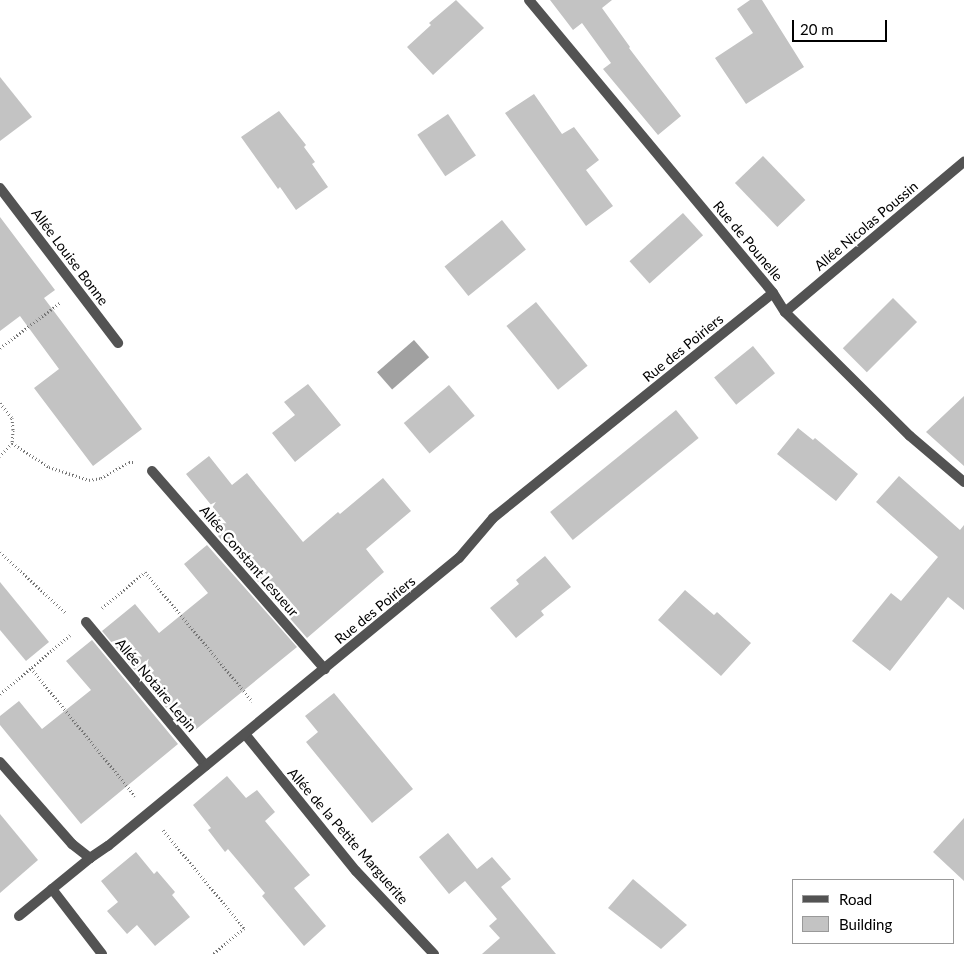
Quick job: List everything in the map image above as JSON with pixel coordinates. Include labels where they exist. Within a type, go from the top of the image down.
[{"type":"street","name":"Rue de Pounelle","points":[[529,0],[773,293],[785,312],[910,436],[964,482]]},
{"type":"street","name":"Allée Nicolas Poussin","points":[[785,312],[964,162]]},
{"type":"street","name":"Allée Louise Bonne","points":[[0,188],[118,343]]},
{"type":"street","name":"Rue des Poiriers","points":[[20,916],[459,558],[493,518],[773,293]]},
{"type":"street","name":"Allée Constant Lesueur","points":[[152,471],[325,669]]},
{"type":"street","name":"Allée Notaire Lepin","points":[[86,622],[206,766]]},
{"type":"street","name":"Allée de la Petite Marguerite","points":[[245,734],[356,871],[434,954]]},
{"type":"street","points":[[0,762],[72,844],[90,858]]},
{"type":"street","points":[[52,889],[102,954]]},
{"type":"path","points":[[0,348],[77,289]]},
{"type":"path","points":[[0,403],[12,418],[12,443],[0,456]]},
{"type":"path","points":[[12,443],[49,467],[88,480],[101,478],[129,462],[138,463],[152,471]]},
{"type":"path","points":[[0,552],[60,606],[72,620]]},
{"type":"path","points":[[0,694],[31,668]]},
{"type":"shaded area","points":[[414,340],[429,357],[392,390],[377,372]]},
{"type":"building","points":[[456,0],[484,28],[433,75],[407,47],[431,25],[429,23]]},
{"type":"building","points":[[550,0],[612,0],[602,8],[629,48],[681,116],[658,135],[603,69],[611,63],[582,23],[573,30]]},
{"type":"building","points":[[750,0],[762,0],[804,67],[746,104],[715,58],[753,33],[737,9]]},
{"type":"building","points":[[0,77],[32,117],[0,141]]},
{"type":"building","points":[[534,94],[562,134],[574,127],[599,160],[586,170],[613,206],[586,226],[505,113]]},
{"type":"building","points":[[279,111],[306,145],[304,147],[315,162],[312,164],[328,187],[296,210],[280,187],[278,189],[241,137]]},
{"type":"building","points":[[448,114],[476,155],[445,176],[417,135]]},
{"type":"building","points":[[763,156],[805,200],[777,227],[735,183]]},
{"type":"building","points":[[683,213],[703,235],[650,283],[629,261]]},
{"type":"building","points":[[0,217],[55,290],[44,298],[142,429],[93,466],[34,388],[59,369],[20,316],[0,331]]},
{"type":"building","points":[[502,220],[526,250],[468,296],[444,267]]},
{"type":"building","points":[[893,298],[917,322],[867,372],[843,348]]},
{"type":"building","points":[[536,302],[588,366],[558,390],[506,326]]},
{"type":"building","points":[[753,346],[775,373],[736,405],[714,377]]},
{"type":"building","points":[[308,384],[341,425],[295,462],[272,433],[295,415],[284,402]]},
{"type":"building","points":[[449,385],[475,416],[430,454],[404,423]]},
{"type":"building","points":[[964,396],[964,466],[926,432]]},
{"type":"building","points":[[676,410],[699,438],[573,540],[550,512]]},
{"type":"building","points":[[798,428],[813,440],[815,438],[858,474],[836,501],[777,454]]},
{"type":"building","points":[[209,456],[232,485],[247,473],[303,542],[338,512],[340,514],[383,478],[411,511],[366,549],[384,572],[307,638],[218,536],[223,532],[216,511],[186,474]]},
{"type":"building","points":[[899,476],[960,530],[964,525],[964,610],[948,597],[890,671],[852,641],[891,593],[901,601],[938,557],[876,502]]},
{"type":"building","points":[[207,545],[297,647],[189,735],[102,631],[135,604],[159,633],[208,593],[184,564]]},
{"type":"building","points":[[545,556],[571,587],[541,611],[544,615],[516,638],[490,608],[519,584],[516,580]]},
{"type":"building","points":[[0,582],[49,642],[26,661],[0,630]]},
{"type":"building","points":[[685,590],[714,615],[717,612],[751,643],[721,676],[658,620]]},
{"type":"building","points":[[92,640],[178,744],[81,824],[0,725],[0,716],[19,701],[42,729],[91,690],[66,661]]},
{"type":"building","points":[[334,693],[413,789],[372,823],[306,742],[318,732],[305,716]]},
{"type":"building","points":[[227,776],[246,798],[257,790],[275,812],[265,821],[310,875],[294,888],[326,926],[304,946],[262,896],[265,893],[228,849],[225,852],[208,830],[211,828],[193,805]]},
{"type":"building","points":[[0,814],[38,860],[0,893]]},
{"type":"building","points":[[964,818],[964,881],[933,852]]},
{"type":"building","points":[[448,833],[477,869],[492,857],[511,879],[501,887],[556,954],[482,954],[500,938],[489,926],[497,919],[465,881],[449,894],[419,857]]},
{"type":"building","points":[[136,852],[154,874],[157,871],[175,892],[172,895],[190,917],[155,946],[137,925],[127,934],[107,911],[118,902],[101,881]]},
{"type":"building","points":[[633,879],[687,925],[661,949],[608,908]]}]
